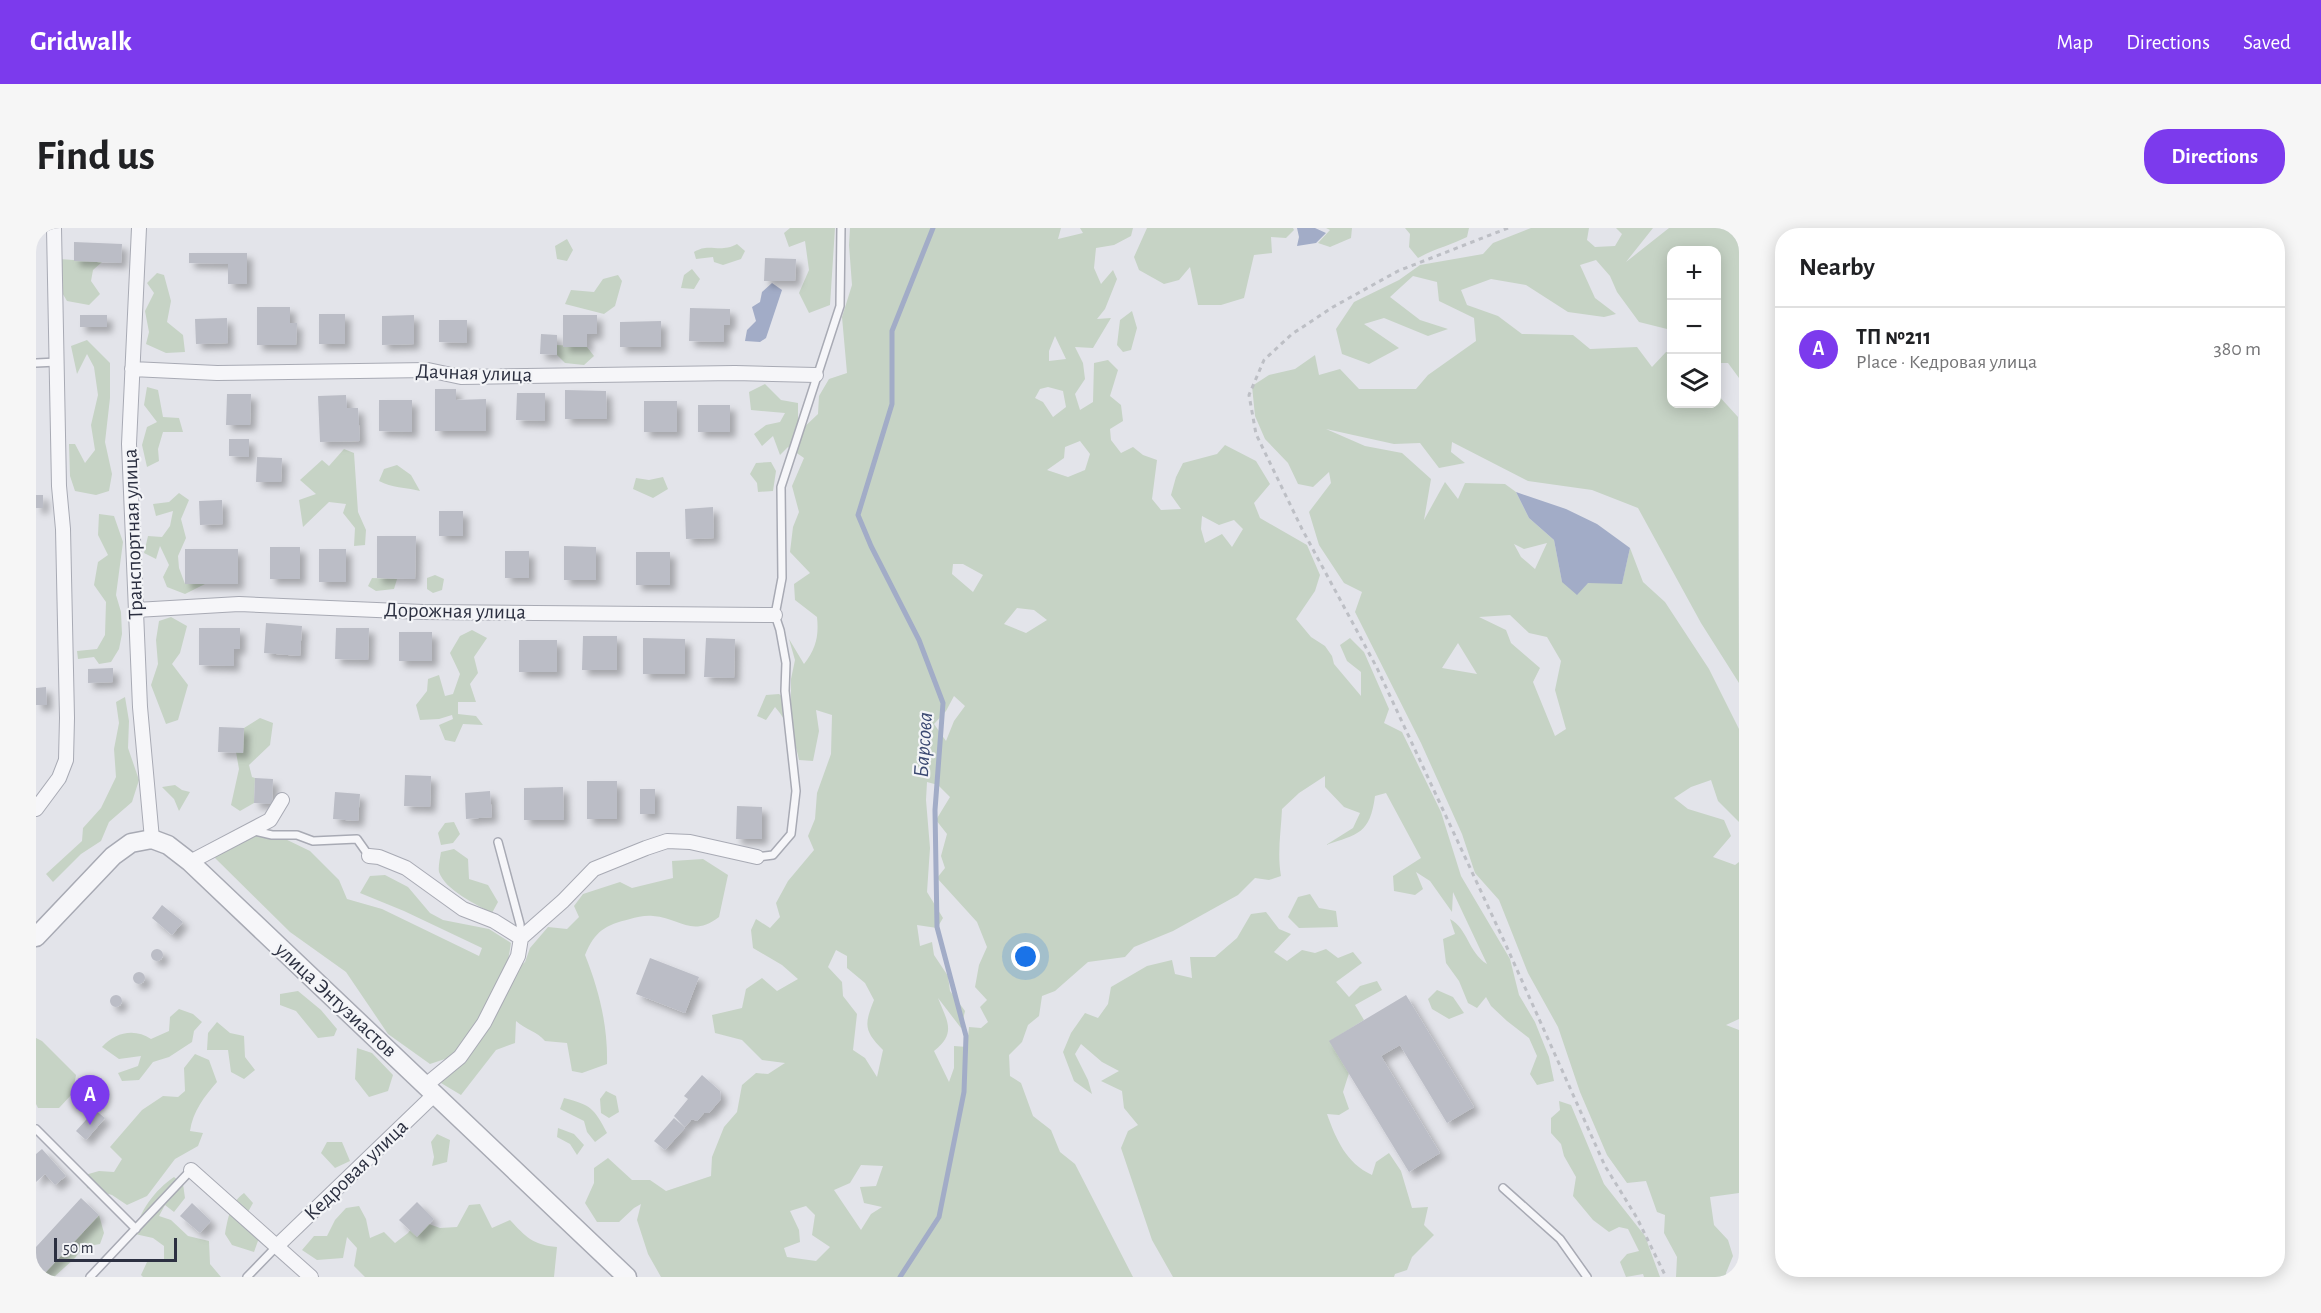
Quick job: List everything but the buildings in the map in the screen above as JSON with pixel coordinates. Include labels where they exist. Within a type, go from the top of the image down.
[{"type":"street","points":[[38,801],[59,778],[66,760],[63,529],[59,486],[54,228]]},
{"type":"street","name":"Транспортная улица","points":[[139,228],[129,444],[140,707],[152,839]]},
{"type":"street","name":"Дачная улица","points":[[132,369],[218,373],[428,370],[461,377],[735,373],[816,375]]},
{"type":"street","name":"Дорожная улица","points":[[136,610],[239,604],[423,612],[775,615]]},
{"type":"street","points":[[190,862],[270,820],[282,800]]},
{"type":"street","points":[[36,937],[113,856],[131,843],[152,839]]},
{"type":"street","name":"улица Энтузиастов","points":[[152,839],[168,845],[190,862],[627,1277]]},
{"type":"street","points":[[369,856],[378,857],[406,868],[463,909],[494,921],[521,938],[563,901],[594,869],[646,848],[667,841],[690,842],[757,857]]},
{"type":"street","name":"Кедровая улица","points":[[277,1246],[431,1090],[460,1057],[484,1023],[518,956],[521,938]]},
{"type":"street","points":[[191,1170],[311,1277]]},
{"type":"lane","points":[[757,857],[773,855],[791,834],[795,791],[785,691],[786,663],[775,615],[782,578],[781,487],[840,306],[841,228]]},
{"type":"lane","points":[[36,363],[57,362]]},
{"type":"lane","points":[[252,830],[272,835],[297,835],[313,841],[357,839],[369,856]]},
{"type":"lane","points":[[498,842],[520,924],[521,938]]},
{"type":"lane","points":[[36,1129],[135,1229]]},
{"type":"lane","points":[[90,1277],[191,1170]]},
{"type":"lane","points":[[1503,1188],[1560,1239],[1587,1277]]},
{"type":"lane","points":[[248,1277],[277,1246]]},
{"type":"path","points":[[1508,228],[1398,271],[1332,307],[1292,334],[1264,360],[1249,395],[1256,434],[1302,529],[1377,668],[1505,943],[1605,1166],[1637,1218],[1666,1277]]},
{"type":"green space","points":[[790,228],[835,228],[830,305],[809,313],[799,293],[809,270],[805,241],[789,247],[784,233]]},
{"type":"green space","points":[[850,228],[1061,228],[1058,239],[1083,233],[1080,228],[1133,228],[1131,236],[1114,245],[1096,248],[1094,268],[1101,284],[1113,270],[1117,279],[1105,309],[1097,319],[1111,318],[1093,348],[1075,347],[1083,363],[1085,379],[1075,394],[1080,410],[1093,402],[1094,363],[1108,360],[1118,370],[1110,396],[1121,405],[1123,421],[1110,429],[1111,440],[1121,453],[1133,447],[1143,455],[1157,460],[1152,499],[1161,510],[1181,509],[1171,495],[1183,463],[1217,454],[1225,445],[1256,461],[1270,484],[1254,503],[1260,518],[1307,545],[1320,575],[1315,591],[1296,619],[1311,637],[1325,646],[1334,664],[1361,696],[1361,672],[1347,661],[1340,645],[1350,638],[1364,652],[1389,709],[1384,723],[1402,732],[1441,812],[1461,876],[1510,959],[1519,995],[1535,1022],[1549,1057],[1554,1081],[1537,1085],[1530,1074],[1537,1056],[1529,1038],[1491,1006],[1486,997],[1477,1008],[1468,1003],[1459,981],[1446,963],[1443,939],[1455,934],[1450,919],[1461,929],[1476,953],[1487,964],[1453,892],[1452,912],[1430,881],[1416,872],[1423,889],[1415,895],[1394,891],[1393,876],[1421,858],[1386,793],[1375,796],[1370,818],[1361,831],[1326,845],[1353,828],[1360,813],[1344,807],[1325,787],[1325,776],[1299,793],[1282,809],[1279,851],[1281,876],[1269,880],[1255,878],[1238,895],[1173,931],[1134,947],[1125,957],[1088,962],[1055,991],[1042,996],[1039,1016],[1028,1025],[1022,1042],[1009,1055],[1010,1076],[1021,1083],[1033,1116],[1051,1130],[1060,1152],[1075,1164],[1133,1277],[661,1277],[648,1254],[637,1220],[641,1204],[619,1222],[597,1222],[585,1203],[594,1183],[594,1168],[608,1158],[632,1180],[650,1180],[666,1191],[711,1176],[712,1157],[724,1127],[737,1112],[742,1085],[756,1073],[768,1074],[785,1063],[762,1060],[742,1040],[715,1033],[712,1015],[742,1008],[746,989],[762,978],[777,991],[798,979],[782,965],[753,948],[751,930],[756,919],[770,928],[780,917],[776,903],[788,881],[814,850],[808,836],[815,819],[817,793],[831,754],[832,715],[816,710],[819,731],[813,761],[799,760],[791,732],[775,707],[766,720],[757,716],[766,695],[779,694],[791,704],[791,679],[795,660],[789,639],[804,664],[814,648],[818,624],[817,617],[795,600],[794,584],[810,573],[790,552],[793,527],[799,512],[792,486],[804,458],[788,447],[780,455],[773,436],[762,446],[754,434],[766,425],[780,422],[785,413],[751,410],[749,392],[765,384],[781,400],[798,403],[798,433],[818,414],[819,396],[829,379],[847,373],[842,317],[852,285]],"holes":[[[1055,336],[1066,359],[1049,361],[1049,351]],[[1048,387],[1063,391],[1066,407],[1053,417],[1043,402],[1035,398],[1040,389]],[[1080,441],[1090,454],[1085,470],[1068,477],[1047,470],[1064,458],[1065,447]],[[1202,516],[1219,525],[1234,520],[1243,529],[1232,547],[1222,534],[1205,543],[1201,529]],[[953,564],[963,564],[983,575],[973,592],[952,574]],[[1017,608],[1034,610],[1047,620],[1026,633],[1004,624]],[[954,696],[965,706],[954,721],[946,741],[934,724],[946,711]],[[927,782],[938,785],[950,797],[936,820],[947,834],[941,856],[945,868],[937,878],[977,922],[987,947],[979,965],[975,987],[987,1000],[980,1007],[988,1022],[981,1028],[969,1027],[967,1047],[954,1046],[954,1068],[949,1082],[934,1051],[946,1038],[948,1032],[947,1020],[938,998],[961,1028],[965,1011],[950,991],[948,976],[934,955],[932,942],[920,946],[917,925],[937,928],[943,918],[927,892],[930,848],[926,800]],[[836,950],[847,956],[847,968],[865,983],[874,1000],[867,1022],[872,1038],[883,1050],[877,1077],[865,1058],[853,1050],[857,1014],[843,996],[842,982],[828,967]],[[861,1165],[883,1166],[876,1186],[860,1187],[864,1203],[882,1207],[871,1214],[861,1230],[834,1190],[850,1183]],[[806,1206],[815,1215],[812,1235],[830,1247],[816,1261],[787,1257],[784,1248],[800,1242],[799,1230],[790,1211]]]},
{"type":"green space","points":[[1147,228],[1293,228],[1294,230],[1286,238],[1271,237],[1272,253],[1254,255],[1244,298],[1221,305],[1198,305],[1190,267],[1179,280],[1164,284],[1139,270],[1134,257]]},
{"type":"green space","points":[[1326,228],[1352,228],[1351,238],[1330,247],[1318,243],[1330,230]]},
{"type":"green space","points":[[1405,228],[1469,228],[1467,237],[1418,258],[1409,247],[1410,234]]},
{"type":"green space","points":[[1531,228],[1589,228],[1587,240],[1595,247],[1615,246],[1622,234],[1616,228],[1653,228],[1626,262],[1669,228],[1739,228],[1739,378],[1728,363],[1721,363],[1721,246],[1667,246],[1667,329],[1639,322],[1617,292],[1610,276],[1596,260],[1580,265],[1595,298],[1616,314],[1604,317],[1568,312],[1526,285],[1491,279],[1461,290],[1467,305],[1498,316],[1522,334],[1573,335],[1590,349],[1637,347],[1652,367],[1667,352],[1667,408],[1721,408],[1721,398],[1738,417],[1739,683],[1701,623],[1638,508],[1592,490],[1528,481],[1452,442],[1451,452],[1465,463],[1439,468],[1420,443],[1394,444],[1326,429],[1365,446],[1402,453],[1431,479],[1424,520],[1445,482],[1458,499],[1465,483],[1505,484],[1516,492],[1529,518],[1554,540],[1562,582],[1622,583],[1630,548],[1643,582],[1665,602],[1709,669],[1739,729],[1739,822],[1718,801],[1711,780],[1691,787],[1674,798],[1688,809],[1724,820],[1731,836],[1713,857],[1735,865],[1739,862],[1739,1019],[1726,1025],[1739,1030],[1739,1193],[1710,1197],[1714,1225],[1728,1240],[1733,1256],[1726,1273],[1727,1277],[1676,1277],[1677,1257],[1664,1233],[1665,1215],[1657,1212],[1646,1181],[1627,1183],[1607,1155],[1580,1092],[1558,1027],[1528,973],[1499,900],[1475,873],[1462,834],[1421,743],[1355,612],[1362,592],[1344,583],[1319,545],[1309,512],[1331,483],[1329,472],[1313,487],[1298,484],[1288,463],[1265,439],[1255,416],[1252,386],[1269,375],[1295,369],[1315,355],[1319,375],[1340,369],[1359,389],[1416,389],[1428,375],[1476,341],[1474,318],[1439,301],[1437,282],[1413,276],[1390,297],[1420,320],[1448,329],[1428,336],[1384,318],[1364,324],[1399,348],[1369,364],[1342,354],[1336,329],[1354,302],[1399,280],[1420,265],[1483,254],[1493,243]],"holes":[[[1547,543],[1535,569],[1521,557],[1514,544],[1524,549]],[[1510,615],[1529,633],[1547,637],[1561,661],[1555,690],[1566,729],[1555,736],[1533,682],[1540,668],[1511,643],[1506,630],[1479,617]],[[1458,643],[1477,674],[1442,668]]]},
{"type":"green space","points":[[567,239],[573,250],[567,261],[557,259],[555,246]]},
{"type":"green space","points":[[737,244],[745,251],[741,259],[723,265],[714,262],[713,257],[696,259],[694,252],[705,248],[725,248]]},
{"type":"green space","points":[[59,259],[102,262],[93,270],[91,281],[100,294],[89,305],[67,301],[58,286]]},
{"type":"green space","points":[[692,269],[700,279],[694,289],[681,288],[684,275]]},
{"type":"green space","points":[[157,273],[164,275],[171,301],[167,322],[183,335],[185,352],[166,353],[146,344],[149,332],[145,311],[154,293],[147,283]]},
{"type":"green space","points":[[618,275],[622,281],[615,306],[604,314],[565,304],[571,290],[594,292],[603,279]]},
{"type":"green space","points":[[1132,311],[1137,328],[1131,350],[1123,352],[1117,345],[1120,320]]},
{"type":"green space","points":[[87,340],[110,363],[110,398],[105,442],[112,474],[109,491],[96,495],[75,491],[70,476],[69,444],[75,444],[85,463],[95,450],[91,425],[98,395],[94,367],[87,354],[77,374],[71,346]]},
{"type":"green space","points":[[557,345],[587,347],[594,356],[584,365],[565,363],[557,355]]},
{"type":"green space","points":[[147,387],[158,390],[163,417],[179,418],[183,432],[163,432],[158,449],[159,461],[147,467],[142,445],[147,427],[157,422],[144,405]]},
{"type":"green space","points":[[344,449],[354,453],[358,512],[366,530],[365,545],[354,546],[355,528],[343,513],[346,504],[329,502],[303,527],[299,500],[316,494],[300,480],[322,460],[329,466]]},
{"type":"green space","points":[[771,462],[776,471],[773,491],[758,492],[757,483],[750,474],[756,463]]},
{"type":"green space","points":[[397,465],[411,475],[420,491],[379,481],[384,469]]},
{"type":"green space","points":[[663,477],[668,489],[653,498],[633,489],[636,478],[649,480]]},
{"type":"green space","points":[[179,493],[189,500],[181,519],[186,538],[178,556],[179,568],[185,584],[205,584],[185,594],[167,587],[163,577],[169,565],[160,546],[156,559],[144,553],[148,536],[162,537],[170,526],[173,511],[156,516],[153,504],[169,502]]},
{"type":"green space","points":[[99,514],[114,516],[123,542],[116,595],[121,612],[122,634],[119,649],[111,662],[99,664],[94,657],[78,659],[77,651],[97,649],[105,635],[106,602],[94,585],[98,562],[108,555],[98,535]]},
{"type":"green space","points":[[435,575],[444,579],[442,590],[433,593],[427,589],[427,578]]},
{"type":"green space","points":[[372,578],[397,579],[394,589],[376,591],[368,586]]},
{"type":"green space","points":[[171,617],[187,626],[180,653],[172,664],[188,685],[178,720],[166,724],[151,685],[158,664],[156,640],[159,621]]},
{"type":"green space","points":[[472,630],[487,638],[474,657],[478,673],[470,684],[476,702],[458,702],[458,714],[476,716],[483,725],[463,724],[455,742],[445,740],[439,725],[453,719],[452,715],[439,719],[420,720],[416,705],[427,691],[428,679],[439,675],[445,696],[453,694],[460,674],[450,653],[460,636]]},
{"type":"green space","points":[[125,697],[129,721],[128,748],[139,780],[132,802],[109,822],[101,841],[81,854],[53,882],[46,874],[82,841],[83,828],[101,808],[116,777],[114,749],[119,723],[116,702]]},
{"type":"green space","points":[[260,718],[273,723],[270,745],[249,765],[252,777],[255,778],[254,803],[240,811],[231,805],[239,769],[236,752],[243,752],[244,728]]},
{"type":"green space","points":[[175,785],[190,792],[179,811],[174,799],[162,787]]},
{"type":"green space","points":[[454,822],[460,834],[453,843],[441,845],[438,833],[445,823]]},
{"type":"green space","points":[[253,833],[279,836],[310,851],[339,880],[347,899],[382,909],[479,956],[482,948],[360,893],[370,876],[385,875],[408,887],[430,913],[443,920],[489,929],[511,943],[505,979],[525,962],[530,948],[548,927],[567,929],[579,917],[574,906],[583,894],[620,882],[632,888],[673,878],[672,861],[703,859],[728,875],[719,917],[709,923],[693,926],[663,917],[642,916],[607,927],[593,940],[585,955],[602,1008],[607,1064],[582,1073],[572,1071],[567,1043],[545,1041],[516,1021],[515,1043],[496,1050],[461,1095],[441,1083],[463,1053],[430,1064],[388,1034],[346,972],[290,932],[214,857],[227,844]]},
{"type":"green space","points":[[454,849],[468,859],[469,879],[488,885],[498,902],[492,913],[454,891],[442,879],[439,872],[441,852]]},
{"type":"green space","points":[[1310,894],[1319,908],[1336,911],[1338,927],[1299,928],[1288,917],[1298,897]]},
{"type":"green space","points":[[1266,912],[1279,929],[1291,934],[1274,952],[1287,961],[1302,950],[1315,953],[1326,949],[1338,958],[1353,952],[1362,963],[1336,982],[1349,997],[1360,986],[1377,981],[1382,990],[1355,1005],[1364,1020],[1330,1041],[1349,1073],[1343,1092],[1349,1109],[1339,1115],[1327,1114],[1338,1141],[1355,1164],[1372,1175],[1376,1162],[1389,1153],[1401,1171],[1412,1208],[1428,1207],[1424,1225],[1434,1235],[1412,1257],[1407,1270],[1395,1274],[1394,1277],[1173,1277],[1152,1240],[1121,1148],[1128,1131],[1138,1125],[1124,1108],[1122,1091],[1101,1081],[1119,1071],[1102,1062],[1081,1044],[1075,1054],[1092,1094],[1074,1081],[1063,1052],[1071,1033],[1085,1013],[1098,1018],[1108,1004],[1111,987],[1147,966],[1172,960],[1175,974],[1192,978],[1190,957],[1215,957],[1237,938],[1251,914]]},
{"type":"green space","points":[[1437,990],[1453,997],[1464,1013],[1449,1019],[1432,1009],[1428,999]]},
{"type":"green space","points":[[298,991],[321,1010],[337,1029],[334,1036],[318,1038],[296,1011],[280,1005],[280,994]]},
{"type":"green space","points":[[179,1009],[193,1014],[202,1022],[194,1031],[192,1042],[169,1057],[153,1062],[139,1080],[122,1081],[118,1073],[138,1066],[141,1056],[119,1059],[102,1047],[113,1038],[125,1033],[138,1034],[151,1039],[169,1031],[170,1017]]},
{"type":"green space","points":[[217,1022],[230,1033],[244,1036],[245,1057],[255,1070],[244,1079],[231,1072],[228,1050],[207,1050],[208,1033]]},
{"type":"green space","points":[[36,1038],[42,1041],[76,1075],[73,1093],[59,1108],[38,1108],[36,1104]]},
{"type":"green space","points":[[357,1048],[372,1053],[393,1075],[388,1091],[369,1097],[355,1079]]},
{"type":"green space","points":[[195,1054],[209,1060],[217,1082],[200,1105],[191,1124],[190,1131],[203,1133],[198,1146],[175,1159],[147,1196],[127,1205],[112,1195],[87,1188],[85,1175],[99,1171],[114,1172],[122,1159],[110,1147],[142,1110],[163,1096],[178,1097],[185,1091],[184,1068]]},
{"type":"green space","points":[[606,1091],[616,1096],[619,1112],[609,1118],[601,1113],[600,1099]]},
{"type":"green space","points":[[564,1098],[591,1109],[607,1133],[595,1142],[587,1132],[584,1121],[560,1109]]},
{"type":"green space","points":[[1559,1101],[1571,1105],[1604,1184],[1645,1236],[1660,1277],[1644,1277],[1643,1274],[1626,1277],[1620,1262],[1627,1254],[1639,1251],[1628,1229],[1619,1227],[1609,1232],[1593,1220],[1573,1196],[1576,1177],[1564,1156],[1561,1144],[1551,1133],[1551,1118],[1560,1110]]},
{"type":"green space","points":[[558,1128],[574,1134],[584,1145],[577,1155],[570,1144],[557,1137]]},
{"type":"green space","points":[[437,1134],[450,1140],[447,1162],[432,1166],[434,1157],[431,1142]]},
{"type":"green space","points":[[327,1142],[342,1142],[350,1161],[335,1168],[321,1153]]},
{"type":"green space","points":[[174,1177],[183,1184],[185,1198],[174,1212],[165,1205],[159,1216],[171,1220],[188,1236],[209,1241],[210,1264],[221,1277],[143,1277],[141,1275],[147,1262],[164,1259],[164,1246],[153,1238],[135,1234],[137,1225],[149,1202],[160,1188]]},
{"type":"green space","points":[[244,1193],[253,1203],[248,1212],[246,1228],[259,1238],[254,1252],[232,1245],[225,1234],[233,1206]]},
{"type":"green space","points":[[480,1204],[492,1228],[510,1220],[530,1239],[557,1247],[554,1277],[365,1277],[354,1266],[357,1248],[347,1237],[343,1258],[317,1260],[302,1250],[314,1236],[327,1236],[335,1220],[346,1208],[359,1206],[366,1219],[370,1238],[384,1232],[395,1243],[408,1233],[418,1220],[440,1228],[457,1227],[469,1205]]},
{"type":"green space","points":[[99,1215],[104,1233],[100,1244],[83,1247],[75,1258],[54,1277],[41,1277]]},
{"type":"water","points":[[1297,228],[1315,228],[1326,233],[1316,243],[1297,246],[1299,237]]},
{"type":"water","points":[[772,283],[782,290],[766,338],[760,342],[745,341],[747,330],[756,321],[752,307],[760,302],[762,292]]},
{"type":"water","points":[[1516,492],[1566,509],[1597,524],[1630,548],[1622,584],[1588,583],[1577,595],[1562,582],[1554,540],[1529,518]]},
{"type":"waterway","name":"Барсова","points":[[900,1277],[939,1217],[964,1092],[966,1036],[937,927],[935,810],[943,703],[919,640],[871,546],[858,515],[892,404],[892,331],[933,228]]},
{"type":"place","name":"ТП №211","points":[[90,1125]]}]
